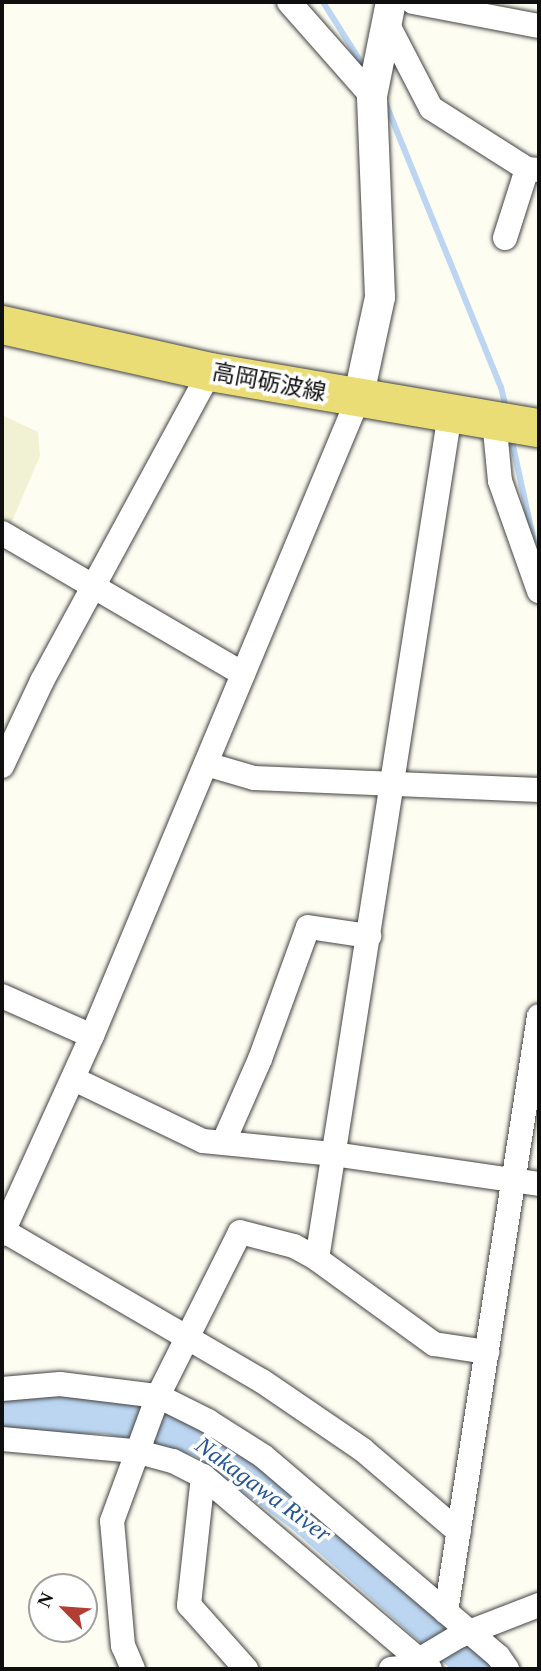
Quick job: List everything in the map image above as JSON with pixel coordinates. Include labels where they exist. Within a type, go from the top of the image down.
[{"type":"main road","name":"高岡砺波線","points":[[2,325],[210,372],[539,428]]},
{"type":"street","points":[[289,2],[372,96]]},
{"type":"street","points":[[413,2],[539,26]]},
{"type":"street","points":[[389,12],[372,96],[380,297],[358,399],[74,1079],[3,1233],[187,1336],[363,1450],[460,1532]]},
{"type":"street","points":[[389,12],[431,108],[533,170],[505,238]]},
{"type":"street","points":[[3,762],[41,681],[210,372]]},
{"type":"street","points":[[317,1259],[450,414]]},
{"type":"street","points":[[494,420],[500,481],[539,591]]},
{"type":"street","points":[[2,533],[93,590],[243,674]]},
{"type":"street","points":[[206,764],[254,778],[539,790]]},
{"type":"street","points":[[224,1141],[260,1059],[308,927],[369,936]]},
{"type":"street","points":[[2,996],[92,1036]]},
{"type":"street","points":[[446,1612],[539,1016]]},
{"type":"street","points":[[74,1079],[203,1141],[334,1154],[539,1184]]},
{"type":"street","points":[[133,1669],[123,1646],[111,1521],[156,1400],[240,1232],[294,1246],[317,1259],[434,1344],[487,1352]]},
{"type":"street","points":[[2,1389],[60,1384],[156,1400],[263,1457],[446,1612],[465,1634],[507,1669]]},
{"type":"street","points":[[2,1439],[137,1447],[203,1476],[426,1661]]},
{"type":"street","points":[[203,1476],[188,1605],[246,1669]]},
{"type":"street","points":[[391,1669],[426,1661],[465,1634],[539,1605]]},
{"type":"green space","points":[[2,415],[38,432],[40,456],[7,533],[2,529]]},
{"type":"waterway","points":[[323,2],[366,70]]},
{"type":"waterway","points":[[383,97],[501,387],[506,409]]},
{"type":"waterway","points":[[511,437],[535,546]]},
{"type":"waterway","name":"Nakagawa River","points":[[2,1414],[108,1415],[202,1438],[303,1514],[479,1669]]}]
